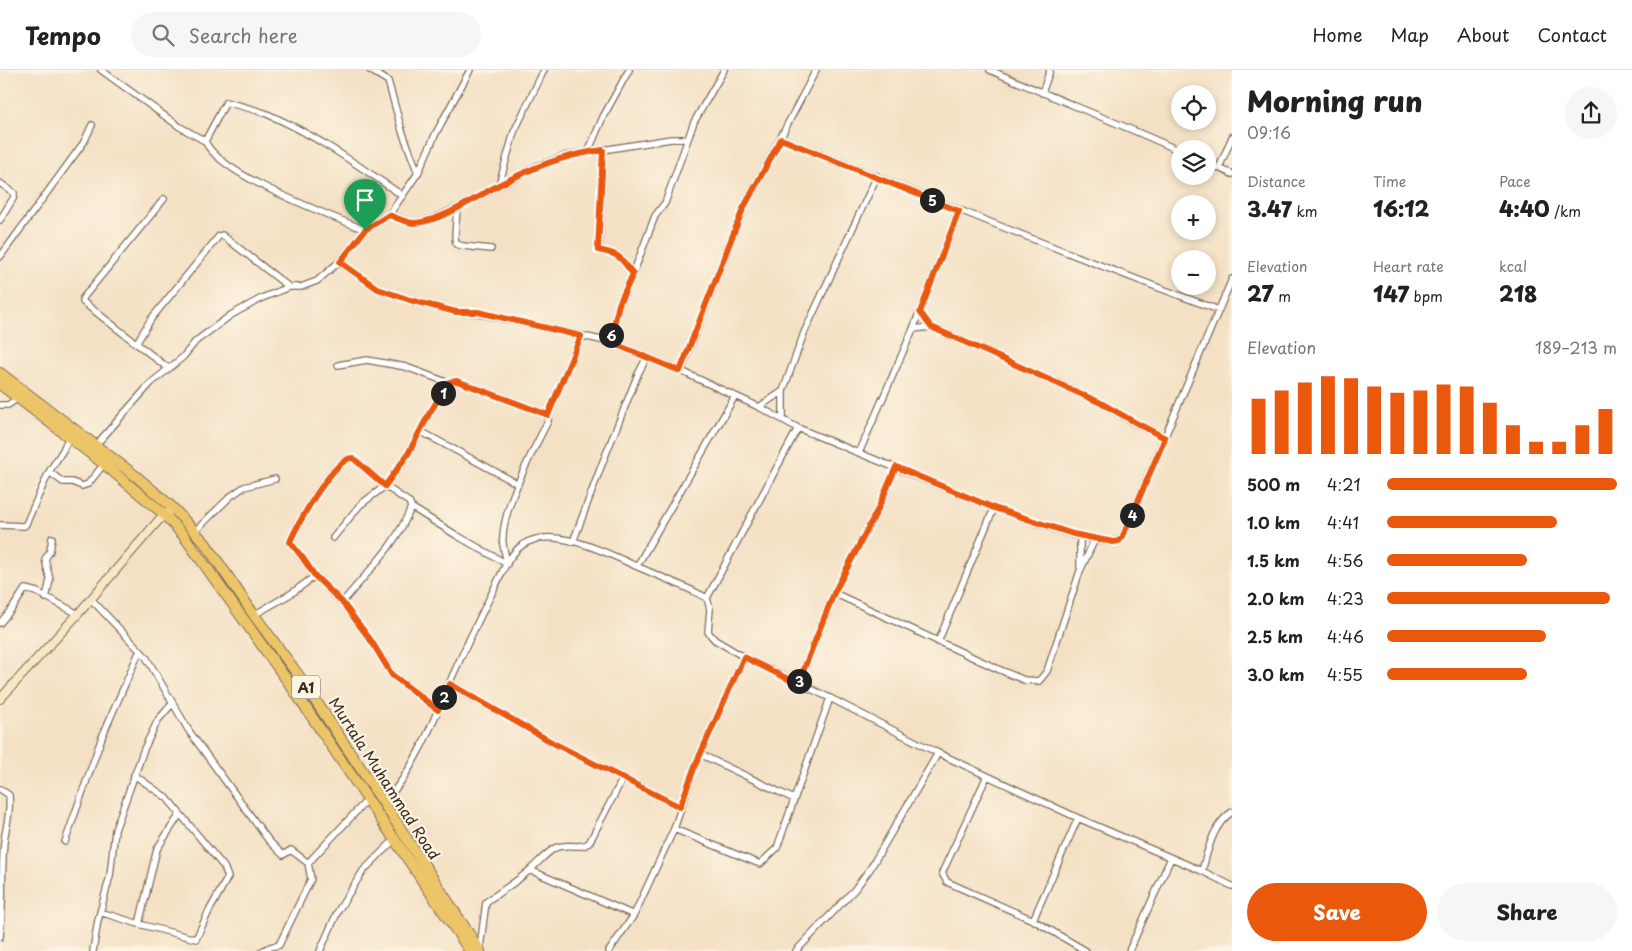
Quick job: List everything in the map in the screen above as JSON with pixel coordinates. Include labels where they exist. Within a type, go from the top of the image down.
[{"type":"highway","name":"A1","points":[[0,373],[96,450]]},
{"type":"highway","name":"A1","points":[[0,384],[69,437],[96,450]]},
{"type":"highway","name":"Murtala Muhammad Road","points":[[96,450],[104,464],[165,515],[196,551],[395,839],[477,951]]},
{"type":"highway","name":"Murtala Muhammad Road","points":[[96,450],[173,508],[209,548],[348,749],[477,951]]},
{"type":"highway","points":[[289,683],[299,676]]},
{"type":"highway","points":[[339,756],[348,749]]},
{"type":"street","points":[[101,70],[180,127],[206,141],[208,147],[219,158],[255,182],[365,230]]},
{"type":"street","points":[[370,70],[388,81],[402,131],[418,173]]},
{"type":"street","points":[[96,450],[151,383],[182,357],[196,341],[231,315],[262,298],[289,287],[301,287],[317,281],[340,262],[365,230],[389,215],[418,173],[436,133],[470,70]]},
{"type":"street","points":[[499,185],[514,132],[544,70]]},
{"type":"street","points":[[588,152],[603,116],[629,70]]},
{"type":"street","points":[[610,342],[619,304],[633,274],[655,216],[665,203],[694,122],[724,70]]},
{"type":"street","points":[[680,371],[743,209],[816,70]]},
{"type":"street","points":[[990,70],[1171,147]]},
{"type":"street","points":[[1042,93],[1050,70]]},
{"type":"street","points":[[206,141],[226,102],[266,114],[312,136],[369,172],[402,196]]},
{"type":"street","points":[[0,257],[84,142],[92,125]]},
{"type":"street","points":[[1219,168],[1232,137]]},
{"type":"street","points":[[389,215],[414,223],[432,219],[457,208],[499,185],[564,156],[671,139],[687,140]]},
{"type":"street","points":[[781,139],[877,176],[959,211],[1219,310]]},
{"type":"street","points":[[603,150],[598,250],[615,253],[621,257],[633,274]]},
{"type":"street","points":[[1216,167],[1232,174]]},
{"type":"street","points":[[783,420],[783,391],[804,334],[877,176]]},
{"type":"street","points":[[0,183],[14,193],[14,197],[0,220]]},
{"type":"street","points":[[164,199],[82,298],[83,302],[168,368]]},
{"type":"street","points":[[457,208],[456,244],[491,249]]},
{"type":"street","points":[[859,453],[913,329],[959,211]]},
{"type":"street","points":[[136,344],[151,319],[219,236],[222,235],[289,287]]},
{"type":"street","points":[[340,262],[378,289],[410,300],[456,312],[478,312],[610,342],[760,407],[798,428],[994,508],[1080,537],[1113,542],[1119,541],[1122,538],[1232,279]]},
{"type":"street","points":[[920,312],[931,327],[1101,403],[1165,438]]},
{"type":"street","points":[[913,329],[931,327]]},
{"type":"street","points":[[507,564],[503,544],[507,516],[518,484],[548,421],[548,415],[581,336]]},
{"type":"street","points":[[573,542],[638,374],[647,357]]},
{"type":"street","points":[[338,365],[367,360],[406,367],[449,382],[457,381],[548,415]]},
{"type":"street","points":[[333,538],[360,505],[385,486],[408,454],[449,382]]},
{"type":"street","points":[[760,407],[783,391]]},
{"type":"street","points":[[637,566],[735,396]]},
{"type":"street","points":[[0,405],[8,405],[18,398]]},
{"type":"street","points":[[798,428],[707,598],[710,609],[708,632],[715,640],[744,657],[938,753],[1078,818],[1202,871],[1232,886]]},
{"type":"street","points":[[420,431],[518,484]]},
{"type":"street","points":[[0,525],[24,526],[49,472],[69,437]]},
{"type":"street","points":[[438,710],[392,675],[372,642],[342,602],[315,576],[290,542],[299,521],[332,473],[349,457],[353,458],[385,486],[409,502],[411,507],[507,564]]},
{"type":"street","points":[[49,472],[63,482],[86,485],[104,464]]},
{"type":"street","points":[[798,684],[834,593],[878,509],[896,467]]},
{"type":"street","points":[[195,531],[231,496],[244,487],[275,478]]},
{"type":"street","points":[[342,602],[383,554],[406,522],[411,507]]},
{"type":"street","points":[[0,699],[173,508]]},
{"type":"street","points":[[938,642],[994,508]]},
{"type":"street","points":[[383,802],[392,795],[428,735],[473,630],[507,564],[524,544],[544,537],[600,549],[689,588],[707,598]]},
{"type":"street","points":[[1080,537],[1080,571]]},
{"type":"street","points":[[46,598],[50,580],[45,559],[50,551],[52,538]]},
{"type":"street","points":[[834,593],[1024,680],[1039,681],[1047,671],[1054,653],[1080,571],[1094,539]]},
{"type":"street","points":[[254,615],[292,593],[315,576]]},
{"type":"street","points":[[0,623],[25,589],[37,592],[78,614]]},
{"type":"street","points":[[91,599],[146,657],[189,731],[269,841],[283,855],[291,850],[308,863],[311,878],[279,945],[262,951]]},
{"type":"street","points":[[65,842],[102,737],[140,650]]},
{"type":"street","points":[[609,951],[634,915],[674,829],[680,807],[700,754],[744,657]]},
{"type":"street","points":[[450,684],[555,744],[680,807]]},
{"type":"street","points":[[674,829],[760,864],[777,848],[830,698]]},
{"type":"street","points":[[93,951],[100,912],[110,876],[114,830],[158,720],[172,704]]},
{"type":"street","points":[[796,951],[860,882],[938,753]]},
{"type":"street","points":[[700,754],[794,799]]},
{"type":"street","points":[[100,912],[196,939],[228,877],[224,867],[166,798],[134,776]]},
{"type":"street","points":[[987,776],[942,873],[947,882],[1033,920],[1086,951]]},
{"type":"street","points":[[477,951],[486,902],[530,870],[546,854],[556,848],[564,844],[585,846],[589,843],[623,778]]},
{"type":"street","points":[[0,789],[9,795],[10,808],[4,841],[3,912],[0,936]]},
{"type":"street","points":[[308,863],[368,799]]},
{"type":"street","points":[[1202,871],[1214,834],[1222,819],[1232,812]]},
{"type":"street","points":[[139,924],[157,848],[180,814]]},
{"type":"street","points":[[1033,920],[1078,818]]},
{"type":"street","points":[[320,951],[338,911],[363,870],[395,839]]},
{"type":"street","points":[[1129,951],[1171,858]]},
{"type":"street","points":[[530,870],[634,915]]},
{"type":"route","points":[[781,139],[877,176],[959,211],[920,312],[931,327],[1101,403],[1165,438],[1122,538],[1119,541],[1113,542],[1080,537],[994,508],[896,467],[878,509],[834,593],[798,684],[744,657],[712,725],[680,807],[555,744],[450,684],[438,710],[392,675],[372,642],[342,602],[315,576],[290,542],[299,521],[332,473],[345,459],[353,458],[385,486],[408,454],[429,414],[449,382],[457,381],[548,415],[581,336],[478,312],[456,312],[410,300],[378,289],[340,262],[365,230],[389,215],[414,223],[432,219],[537,166],[564,156],[603,150],[598,250],[615,253],[621,257],[633,274],[619,304],[610,342],[680,371],[743,209],[781,139]]}]
